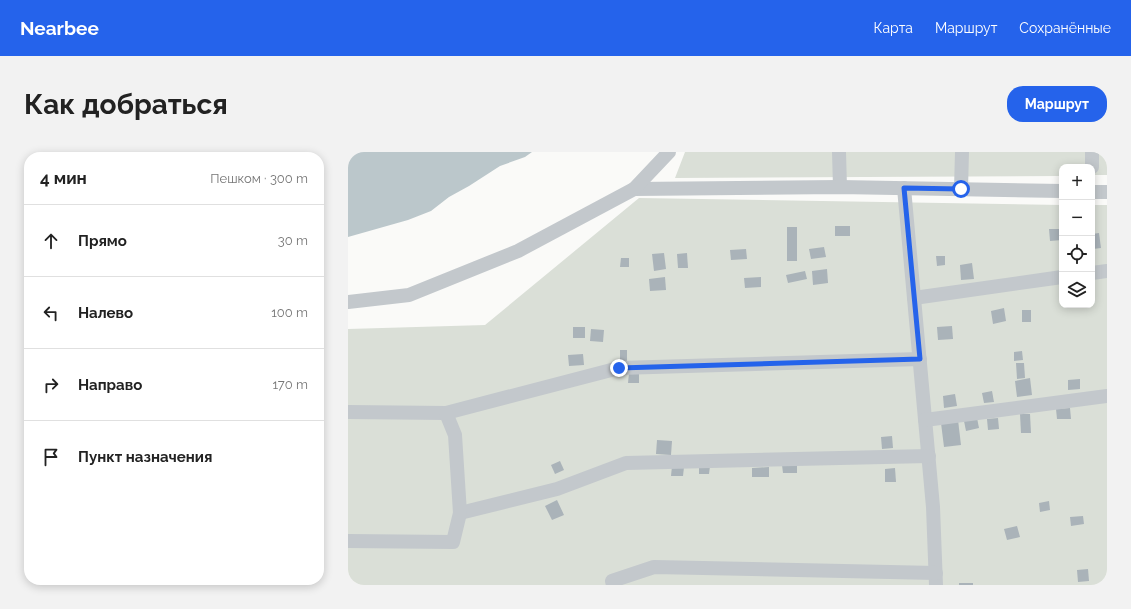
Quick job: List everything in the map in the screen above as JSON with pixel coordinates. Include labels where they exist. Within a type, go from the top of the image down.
[{"type":"street","points":[[348,302],[409,295],[518,251],[634,189],[669,152]]},
{"type":"street","points":[[839,152],[840,187]]},
{"type":"street","points":[[961,189],[962,152]]},
{"type":"street","points":[[1092,152],[1092,164]]},
{"type":"street","points":[[634,189],[840,187],[1059,191]]},
{"type":"street","points":[[613,585],[612,581],[654,567],[936,579],[929,456],[904,188]]},
{"type":"street","points":[[1095,192],[1107,192]]},
{"type":"street","points":[[1095,272],[1107,270]]},
{"type":"street","points":[[914,298],[1059,277]]},
{"type":"street","points":[[348,412],[446,413],[619,368],[920,359]]},
{"type":"street","points":[[925,420],[1107,396]]},
{"type":"street","points":[[348,541],[453,542],[460,513],[456,435],[446,413]]},
{"type":"street","points":[[460,513],[557,489],[626,463],[929,456]]},
{"type":"shaded area","points":[[348,152],[532,152],[525,157],[500,166],[449,197],[431,211],[408,220],[348,237]]},
{"type":"shaded area","points":[[685,152],[1107,152],[1107,175],[1095,175],[1095,164],[1059,164],[1059,176],[675,178]]},
{"type":"shaded area","points":[[639,198],[1059,205],[1059,308],[1095,308],[1095,205],[1107,205],[1107,585],[348,585],[348,329],[485,325]]},
{"type":"building","points":[[835,226],[850,226],[850,236],[835,236]]},
{"type":"building","points":[[787,227],[797,227],[797,261],[787,261]]},
{"type":"building","points":[[1049,229],[1059,229],[1059,240],[1050,241]]},
{"type":"building","points":[[1099,233],[1101,248],[1095,249],[1095,234]]},
{"type":"building","points":[[824,247],[826,257],[811,259],[809,249]]},
{"type":"building","points":[[746,249],[747,259],[731,260],[730,250]]},
{"type":"building","points":[[664,253],[666,269],[654,271],[652,254]]},
{"type":"building","points":[[687,253],[688,268],[678,268],[677,254]]},
{"type":"building","points":[[936,256],[945,256],[945,265],[937,266]]},
{"type":"building","points":[[621,258],[629,258],[629,267],[620,267]]},
{"type":"building","points":[[972,263],[974,279],[961,280],[960,265]]},
{"type":"building","points":[[827,269],[828,283],[813,285],[812,271]]},
{"type":"building","points":[[805,271],[807,279],[788,283],[786,275]]},
{"type":"building","points":[[665,277],[666,290],[650,291],[649,279]]},
{"type":"building","points":[[761,277],[761,287],[745,288],[744,278]]},
{"type":"building","points":[[1004,308],[1006,321],[993,324],[991,311]]},
{"type":"building","points":[[1022,310],[1031,310],[1031,322],[1022,322]]},
{"type":"building","points":[[952,326],[953,339],[938,340],[937,327]]},
{"type":"building","points":[[573,327],[585,327],[585,338],[573,338]]},
{"type":"building","points":[[591,329],[604,330],[603,342],[590,341]]},
{"type":"building","points":[[620,350],[627,350],[627,362],[620,362]]},
{"type":"building","points":[[1022,351],[1023,360],[1014,361],[1014,352]]},
{"type":"building","points":[[583,354],[584,365],[569,366],[568,355]]},
{"type":"building","points":[[1016,363],[1024,363],[1025,378],[1017,379]]},
{"type":"building","points":[[629,373],[639,373],[639,383],[628,383]]},
{"type":"building","points":[[1030,378],[1032,395],[1017,397],[1015,381]]},
{"type":"building","points":[[1080,379],[1080,389],[1068,390],[1068,380]]},
{"type":"building","points":[[992,391],[994,402],[984,403],[982,393]]},
{"type":"building","points":[[955,394],[957,406],[944,408],[943,396]]},
{"type":"building","points":[[1070,408],[1071,419],[1057,419],[1056,409]]},
{"type":"building","points":[[1020,414],[1030,414],[1031,433],[1021,433]]},
{"type":"building","points":[[977,418],[979,428],[966,431],[964,421]]},
{"type":"building","points":[[998,418],[999,429],[988,430],[987,419]]},
{"type":"building","points":[[958,420],[961,445],[944,447],[941,423]]},
{"type":"building","points":[[892,436],[893,448],[882,449],[881,437]]},
{"type":"building","points":[[657,440],[672,441],[671,455],[656,454]]},
{"type":"building","points":[[560,461],[564,470],[555,474],[551,465]]},
{"type":"building","points":[[797,464],[797,473],[783,473],[782,465]]},
{"type":"building","points":[[672,466],[684,467],[683,476],[671,476]]},
{"type":"building","points":[[699,466],[710,466],[709,474],[699,474]]},
{"type":"building","points":[[769,467],[769,477],[752,477],[752,468]]},
{"type":"building","points":[[895,468],[896,482],[885,482],[885,469]]},
{"type":"building","points":[[557,500],[564,515],[552,520],[545,506]]},
{"type":"building","points":[[1049,501],[1050,510],[1040,512],[1039,503]]},
{"type":"building","points":[[1083,516],[1084,524],[1071,526],[1070,517]]},
{"type":"building","points":[[1017,526],[1020,537],[1007,540],[1004,529]]},
{"type":"building","points":[[1088,569],[1089,581],[1078,582],[1077,570]]},
{"type":"building","points":[[959,583],[973,583],[973,585],[959,585]]},
{"type":"route","points":[[619,368],[920,359],[904,188],[961,189]]}]
